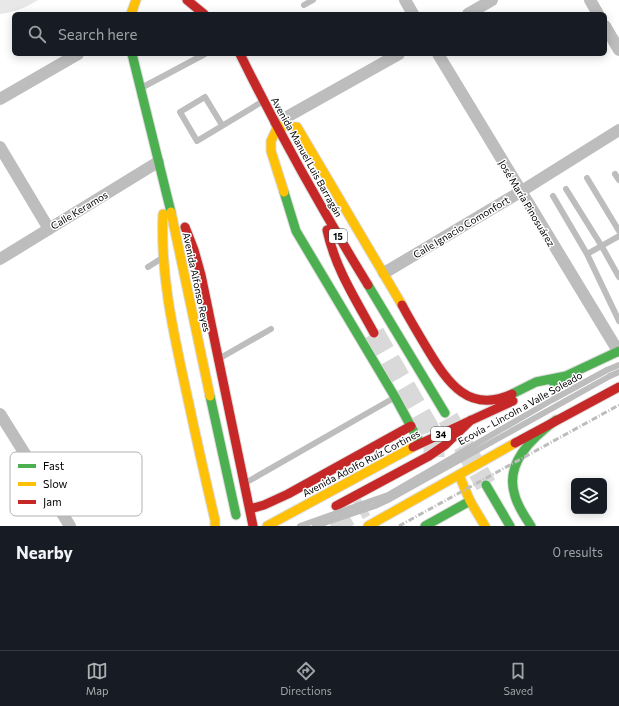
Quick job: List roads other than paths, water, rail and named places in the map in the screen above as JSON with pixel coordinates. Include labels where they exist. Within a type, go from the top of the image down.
[{"type":"main road","points":[[132,12],[136,0]]},
{"type":"main road","points":[[187,0],[202,12]]},
{"type":"main road","name":"Avenida Alfonso Reyes","points":[[132,56],[166,191],[236,515]]},
{"type":"main road","name":"Avenida Manuel Luis Barragán","points":[[241,56],[263,101],[326,216],[445,412]]},
{"type":"main road","points":[[420,443],[395,397],[296,231],[271,151],[271,141],[277,125],[297,127],[436,363],[446,378],[457,390],[470,399],[488,401],[503,397],[541,381],[566,376]]},
{"type":"main road","points":[[166,191],[162,225],[164,282],[215,520],[215,526]]},
{"type":"main road","points":[[166,191],[180,215],[194,250],[201,275],[253,526]]},
{"type":"main road","points":[[326,216],[329,243],[336,263],[374,333]]},
{"type":"main road","name":"Avenida Adolfo Ruíz Cortines","points":[[267,526],[420,443],[619,351]]},
{"type":"main road","points":[[368,526],[556,420],[619,387]]},
{"type":"main road","points":[[336,506],[429,456],[445,445],[472,420]]},
{"type":"main road","points":[[531,526],[516,501],[513,484],[515,468],[520,455],[530,441],[556,420]]},
{"type":"main road","points":[[250,509],[264,505],[288,494],[411,426]]},
{"type":"main road","points":[[459,475],[470,501],[485,526]]},
{"type":"main road","points":[[486,485],[510,526]]},
{"type":"main road","points":[[425,526],[470,501]]},
{"type":"street","points":[[405,0],[412,12]]},
{"type":"street","points":[[471,12],[492,0]]},
{"type":"street","points":[[590,0],[597,12]]},
{"type":"street","points":[[607,29],[619,50]]},
{"type":"street","points":[[0,99],[75,56]]},
{"type":"street","points":[[277,125],[396,56]]},
{"type":"street","name":"José María Pinosuárez","points":[[439,56],[520,192],[619,351]]},
{"type":"street","name":"Calle Ignacio Comonfort","points":[[384,273],[520,192],[619,130]]},
{"type":"street","points":[[1,150],[49,228]]},
{"type":"street","name":"Calle Keramos","points":[[0,259],[158,162]]},
{"type":"street","points":[[0,414],[24,452]]},
{"type":"street","points":[[64,516],[70,526]]},
{"type":"lane","points":[[304,5],[313,0]]},
{"type":"lane","points":[[140,88],[201,56]]},
{"type":"lane","points":[[222,125],[206,97],[180,112],[197,141],[263,101]]},
{"type":"lane","points":[[615,174],[619,180]]},
{"type":"lane","points":[[588,178],[619,231]]},
{"type":"lane","points":[[566,189],[619,277]]},
{"type":"lane","points":[[553,196],[586,254],[619,321]]},
{"type":"lane","points":[[586,254],[619,236]]},
{"type":"lane","points":[[148,267],[162,259]]},
{"type":"lane","points":[[218,359],[271,329]]},
{"type":"lane","name":"Ecovía - Lincoln a Valle Soleado","points":[[300,526],[388,494],[552,400],[608,373],[619,365]]},
{"type":"lane","points":[[315,526],[375,506],[390,499],[608,373],[619,372]]},
{"type":"lane","points":[[245,484],[395,397]]},
{"type":"tunnel","points":[[374,333],[428,427],[434,444],[434,457]]},
{"type":"tunnel","points":[[448,418],[486,485]]},
{"type":"tunnel","points":[[331,526],[365,506]]},
{"type":"railway","points":[[399,526],[619,405]]}]
